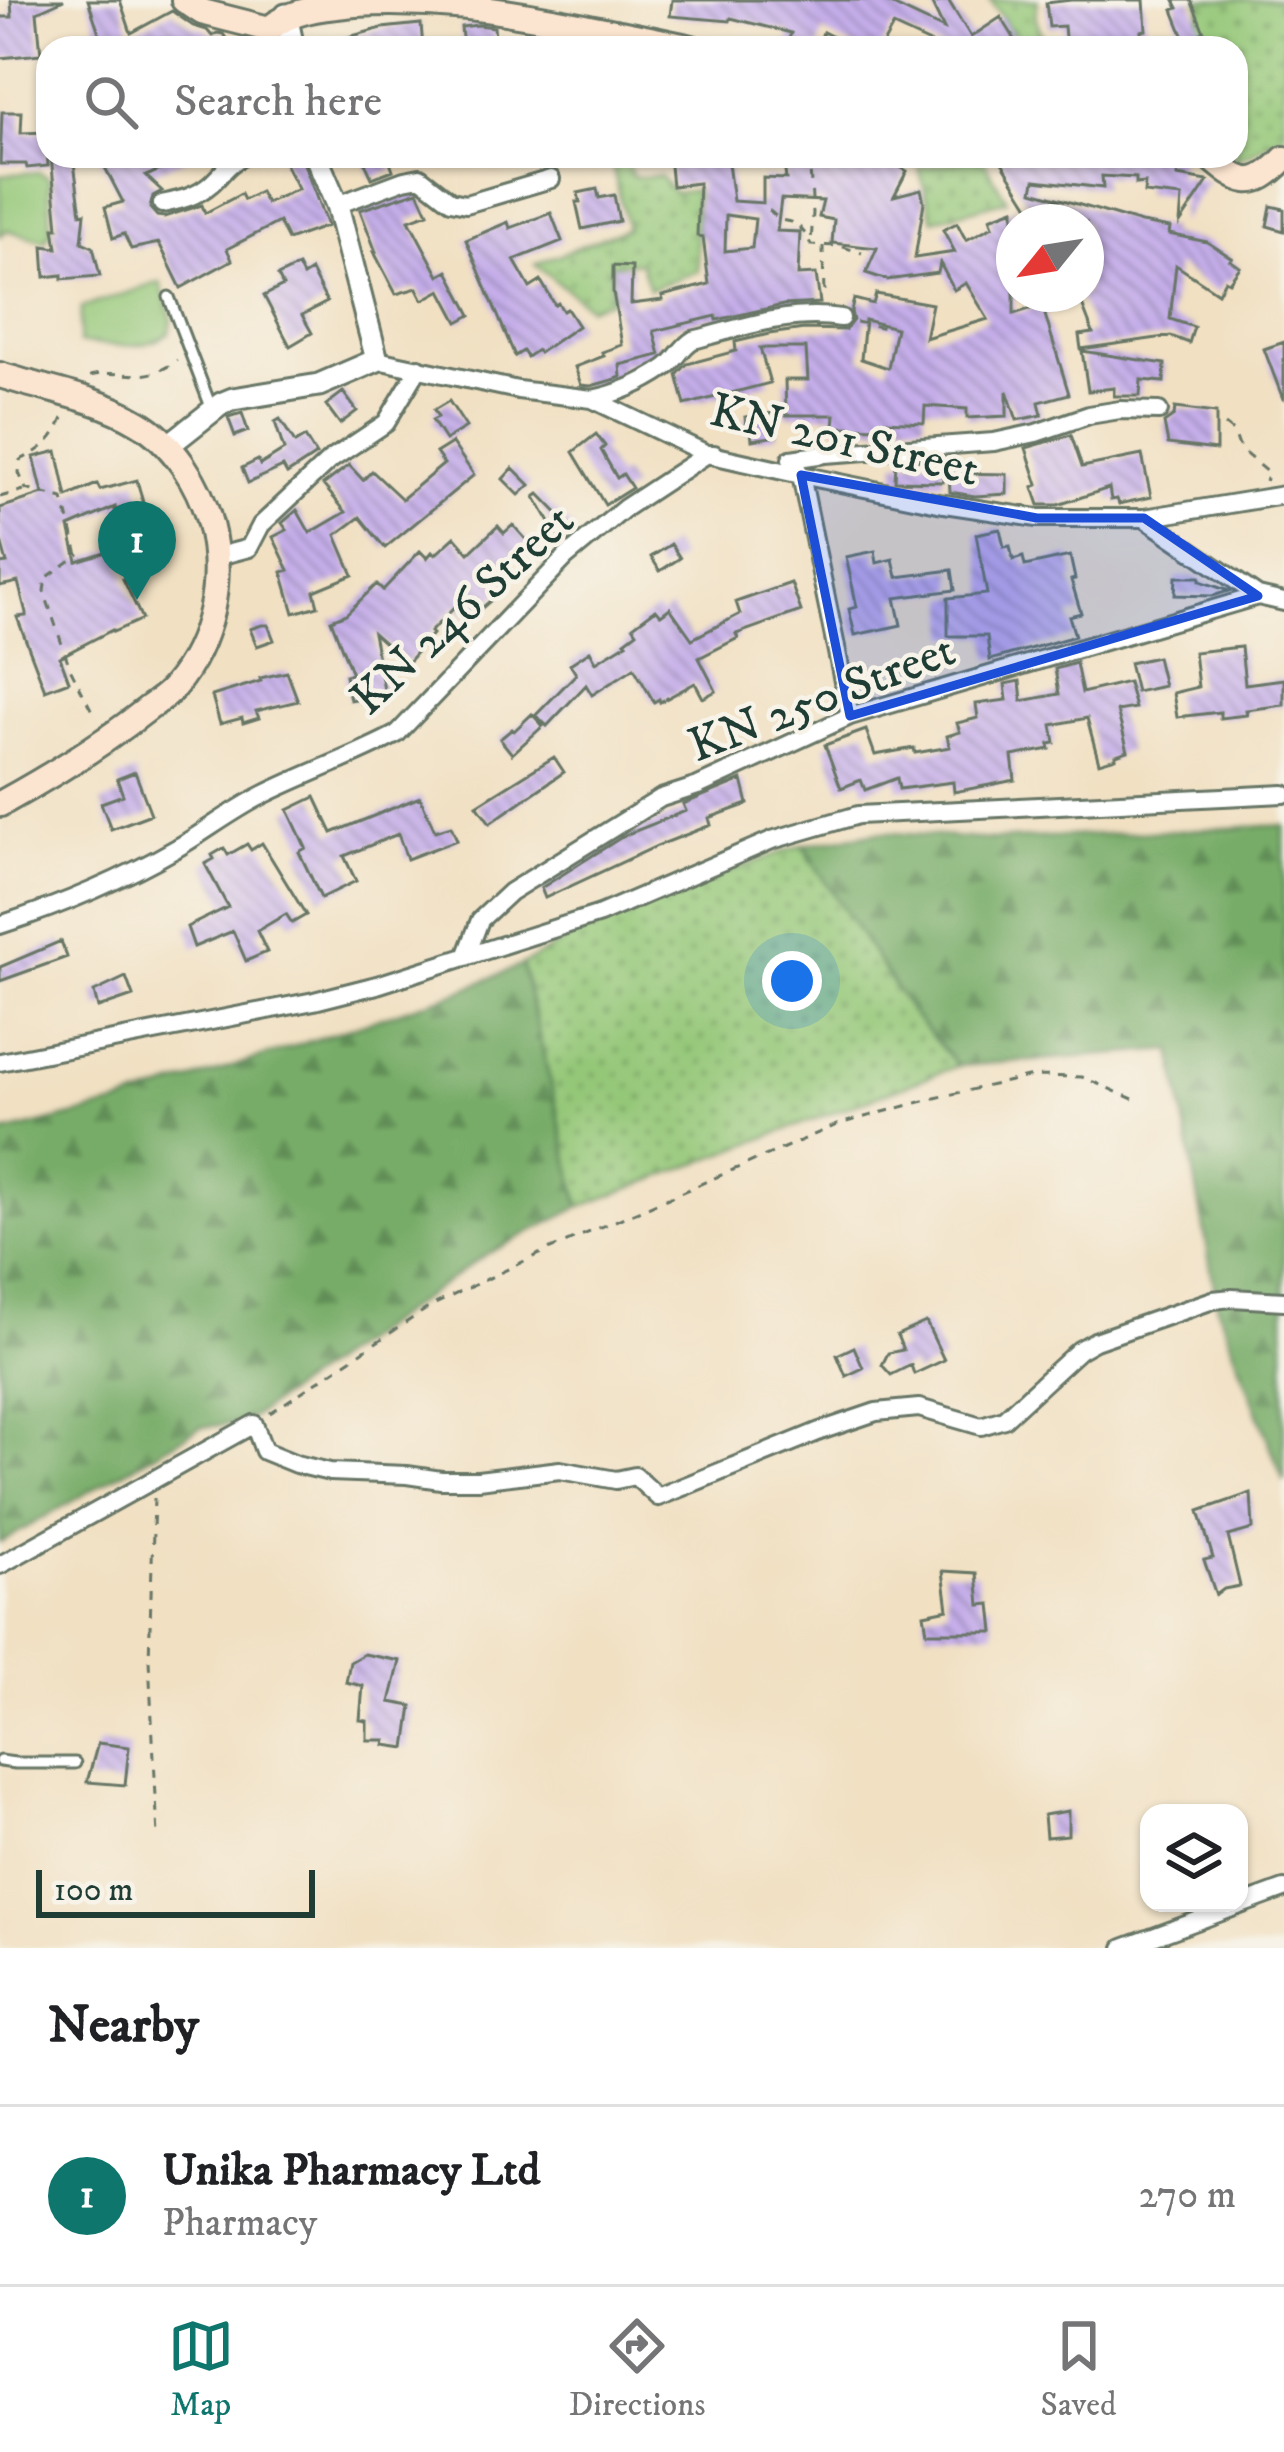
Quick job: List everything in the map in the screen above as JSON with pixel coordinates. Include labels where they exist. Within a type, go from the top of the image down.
[{"type":"main road","points":[[184,0],[202,11],[269,29],[286,15],[336,3],[438,1],[633,36]]},
{"type":"main road","points":[[1226,168],[1241,179],[1256,181],[1284,159]]},
{"type":"main road","points":[[0,375],[111,408],[169,445],[206,508],[215,544],[216,589],[205,634],[173,689],[106,740],[0,804]]},
{"type":"street","points":[[286,15],[290,36]]},
{"type":"street","points":[[162,204],[196,195],[225,168]]},
{"type":"street","points":[[169,445],[233,399],[320,385],[377,360],[337,206],[321,168]]},
{"type":"street","points":[[337,206],[420,177],[451,201],[466,204],[551,179]]},
{"type":"street","points":[[592,399],[628,389],[663,370],[693,340],[786,316],[841,318]]},
{"type":"street","name":"KN 201 Street","points":[[377,360],[518,390],[592,399],[707,454],[796,467],[938,502],[1037,518],[1144,518],[1277,496]]},
{"type":"street","points":[[215,556],[249,548],[261,525],[329,461],[386,423],[419,368]]},
{"type":"street","points":[[850,716],[796,467],[825,454],[994,442],[1089,415],[1159,411]]},
{"type":"street","name":"KN 246 Street","points":[[0,925],[65,904],[114,881],[261,796],[397,734],[566,557],[625,508],[707,454]]},
{"type":"street","points":[[1144,518],[1258,596],[1284,602]]},
{"type":"street","name":"KN 250 Street","points":[[466,957],[480,920],[510,892],[662,798],[850,716],[1258,596]]},
{"type":"street","points":[[0,1062],[376,986],[600,914],[772,840],[858,815],[1284,794]]},
{"type":"street","points":[[0,1564],[254,1424],[264,1451],[330,1472],[478,1480],[560,1470],[616,1480],[635,1477],[658,1497],[876,1412],[919,1408],[981,1426],[1004,1419],[1095,1341],[1213,1300],[1284,1300]]},
{"type":"street","points":[[1123,1948],[1284,1888]]},
{"type":"lane","points":[[169,297],[213,412]]},
{"type":"lane","points":[[0,1761],[75,1763]]},
{"type":"path","points":[[810,168],[811,245]]},
{"type":"path","points":[[769,210],[780,220],[796,223],[811,245]]},
{"type":"path","points":[[811,245],[862,253]]},
{"type":"path","points":[[823,246],[824,299],[834,305],[837,317],[890,329]]},
{"type":"path","points":[[26,489],[19,473],[20,460],[52,440],[70,396],[92,374],[148,375],[182,354],[186,341]]},
{"type":"path","points":[[1225,425],[1234,432],[1240,449],[1268,474],[1263,488],[1277,496]]},
{"type":"path","points":[[0,496],[26,489],[62,499],[78,555],[46,578],[44,591],[70,668],[106,740]]},
{"type":"path","points":[[254,1424],[431,1306],[838,1124],[1032,1076],[1082,1077],[1132,1099]]},
{"type":"path","points":[[153,1478],[149,1660],[158,1836]]},
{"type":"highlighted area","points":[[801,475],[1037,518],[1144,518],[1258,596],[850,716]]},
{"type":"green space","points":[[990,0],[1038,0],[1035,17],[1043,36],[1015,36]]},
{"type":"green space","points":[[1198,0],[1284,0],[1284,134],[1248,153],[1248,36],[1197,36]]},
{"type":"green space","points":[[613,168],[629,168],[633,177],[660,176],[674,193],[695,190],[698,271],[649,289],[640,262],[611,265],[611,300],[589,307],[535,264],[627,228]]},
{"type":"green space","points":[[919,168],[988,168],[1007,200],[933,220]]},
{"type":"green space","points":[[39,172],[49,178],[51,231],[45,241],[7,230],[0,236],[0,175]]},
{"type":"green space","points":[[160,282],[172,319],[170,332],[138,345],[79,343],[81,308]]},
{"type":"green space","points":[[1284,825],[1284,1482],[1218,1308],[1172,1050],[958,1066],[912,1013],[802,845],[879,832],[994,840]]},
{"type":"green space","points":[[802,845],[912,1013],[957,1066],[580,1207],[522,965],[609,916]]},
{"type":"green space","points":[[522,965],[580,1207],[485,1255],[244,1423],[201,1427],[0,1543],[0,1134],[117,1105],[455,993]]},
{"type":"building","points":[[11,0],[64,0],[37,12],[36,54],[0,58],[0,17],[12,17]]},
{"type":"building","points":[[88,0],[120,0],[131,33],[172,11],[212,36],[100,36]]},
{"type":"building","points":[[672,0],[882,0],[944,29],[932,4],[948,0],[970,36],[915,36],[893,26],[888,36],[823,32],[822,36],[790,36],[731,18],[670,16]]},
{"type":"building","points":[[1144,0],[1146,30],[1141,36],[1065,36],[1064,26],[1049,27],[1046,3]]},
{"type":"building","points":[[1174,0],[1191,0],[1204,32],[1183,36],[1173,10],[1178,8]]},
{"type":"building","points":[[1001,17],[1013,36],[972,36]]},
{"type":"building","points":[[421,24],[422,36],[352,36]]},
{"type":"building","points":[[461,27],[494,27],[495,36],[462,36]]},
{"type":"building","points":[[2,112],[22,112],[21,133],[36,132],[36,167],[0,164]]},
{"type":"building","points":[[52,168],[75,168],[81,214],[85,213],[82,242],[93,247],[100,276],[45,277],[43,246],[57,248],[54,228],[58,228]]},
{"type":"building","points":[[105,168],[164,168],[146,176],[162,191],[153,196],[150,208],[164,217],[202,205],[205,213],[241,194],[244,200],[260,192],[266,203],[298,189],[287,168],[305,168],[327,226],[288,240],[279,222],[227,249],[232,260],[181,288],[159,243],[131,249],[124,234],[113,238],[105,207],[123,202]]},
{"type":"building","points":[[367,168],[392,168],[393,170],[372,178]]},
{"type":"building","points":[[670,168],[729,168],[733,201],[763,203],[763,178],[786,179],[785,168],[902,168],[907,171],[894,196],[921,189],[924,202],[915,258],[955,252],[943,230],[957,223],[966,240],[993,226],[990,218],[996,216],[996,312],[1044,312],[1069,394],[1039,402],[1042,415],[1017,420],[1007,391],[1007,416],[967,418],[967,409],[925,406],[924,423],[886,421],[886,428],[834,427],[835,415],[786,415],[785,380],[808,380],[806,348],[760,348],[770,383],[685,405],[677,375],[687,364],[736,351],[735,342],[769,334],[845,330],[853,320],[854,299],[873,304],[876,294],[932,304],[925,338],[988,319],[966,283],[954,290],[940,263],[938,273],[887,280],[866,273],[877,248],[832,243],[834,220],[819,217],[823,201],[781,199],[777,231],[800,232],[798,275],[816,274],[820,303],[783,305],[717,320],[716,316],[654,331],[660,355],[620,365],[621,377],[616,379],[581,385],[575,367],[622,345],[613,266],[632,267],[631,304],[663,300],[662,296],[709,284],[703,237],[697,236],[699,183],[672,186]],"holes":[[[726,215],[755,219],[752,248],[725,251]],[[865,320],[896,328],[888,368],[861,359]]]},
{"type":"building","points":[[1005,168],[1179,168],[1177,176],[1208,181],[1180,223],[1182,197],[1144,193],[1145,183],[1136,184],[1136,178],[1102,176],[1103,188],[1035,180],[1033,191],[1077,204],[1060,204],[1058,199],[1028,204]]},
{"type":"building","points":[[597,189],[599,198],[614,195],[619,221],[582,229],[578,193]]},
{"type":"building","points":[[418,191],[428,213],[409,220],[439,276],[448,271],[471,315],[458,322],[441,290],[423,300],[417,288],[396,294],[374,252],[360,210]]},
{"type":"building","points":[[1271,206],[1284,209],[1284,231],[1267,226]]},
{"type":"building","points":[[1104,212],[1207,242],[1240,267],[1218,293],[1176,265],[1170,319],[1194,327],[1189,343],[1171,336],[1081,349],[1079,335],[1093,333],[1085,312],[1104,312]]},
{"type":"building","points":[[551,213],[562,241],[514,260],[530,288],[541,281],[555,305],[567,309],[578,326],[539,353],[527,357],[523,351],[515,356],[466,240],[508,222],[510,228]]},
{"type":"building","points":[[298,266],[303,276],[311,271],[327,302],[302,315],[312,333],[290,346],[264,296],[283,286],[278,276]]},
{"type":"building","points":[[1284,342],[1284,399],[1283,399],[1264,349]]},
{"type":"building","points":[[1082,351],[1165,364],[1164,382],[1141,380],[1140,396],[1114,396],[1114,388],[1088,391]]},
{"type":"building","points":[[343,392],[357,411],[340,424],[326,405]]},
{"type":"building","points":[[449,401],[466,427],[445,440],[432,420],[438,417],[434,410]]},
{"type":"building","points":[[1175,408],[1216,413],[1216,450],[1168,444],[1164,423],[1174,416]]},
{"type":"building","points":[[242,413],[248,431],[235,436],[228,417]]},
{"type":"building","points":[[774,413],[777,436],[752,440],[745,417]]},
{"type":"building","points":[[280,419],[295,443],[305,437],[316,455],[287,474],[283,467],[248,483],[242,468],[258,460],[260,465],[284,450],[275,422]]},
{"type":"building","points":[[596,434],[617,478],[623,474],[632,488],[605,505],[573,452]]},
{"type":"building","points":[[1071,435],[1082,467],[1142,455],[1151,497],[1119,504],[1111,500],[1109,488],[1058,505],[1039,505],[1026,448]]},
{"type":"building","points":[[452,443],[474,475],[385,548],[360,517],[336,535],[353,575],[314,591],[318,606],[294,613],[282,572],[289,570],[273,537],[287,530],[282,523],[297,510],[310,533],[346,512],[323,485],[349,465],[363,480],[372,471],[402,499],[444,464],[436,453]]},
{"type":"building","points":[[57,451],[67,497],[97,484],[100,490],[137,480],[143,503],[115,507],[69,527],[77,561],[143,540],[148,555],[121,564],[142,619],[60,657],[69,681],[45,690],[17,617],[26,616],[18,582],[0,586],[0,564],[7,563],[0,538],[0,508],[43,494],[34,457]]},
{"type":"building","points":[[944,458],[943,482],[895,481],[896,462]]},
{"type":"building","points":[[513,468],[530,485],[519,495],[503,479]]},
{"type":"building","points":[[949,473],[1007,474],[1007,494],[950,492]]},
{"type":"building","points":[[539,494],[574,530],[559,538],[535,497]]},
{"type":"building","points":[[513,525],[530,544],[493,578],[503,590],[469,619],[457,605],[407,663],[373,633],[385,695],[362,703],[361,698],[350,700],[345,675],[352,674],[331,620],[346,614],[377,584],[383,590],[420,551],[427,558],[432,552],[435,555],[455,537],[469,553],[498,526],[504,533]]},
{"type":"building","points":[[1000,529],[1004,547],[1010,546],[1013,560],[1023,557],[1025,566],[1070,556],[1081,613],[1069,616],[1075,636],[990,660],[987,636],[948,636],[948,598],[987,594],[976,534]]},
{"type":"building","points":[[671,544],[680,558],[660,571],[651,557]]},
{"type":"building","points":[[875,551],[877,563],[893,559],[897,577],[952,570],[955,590],[895,598],[901,625],[855,635],[849,609],[857,607],[846,557]]},
{"type":"building","points":[[1176,577],[1200,577],[1200,581],[1229,591],[1212,596],[1175,595]]},
{"type":"building","points":[[791,583],[801,611],[736,634],[738,638],[699,658],[716,691],[703,698],[695,683],[654,702],[634,668],[592,695],[586,685],[547,726],[536,715],[576,674],[570,664],[590,651],[596,662],[627,643],[637,632],[633,626],[656,609],[661,615],[670,608],[692,639],[740,614],[736,602]]},
{"type":"building","points":[[268,625],[274,640],[257,646],[250,629]]},
{"type":"building","points":[[1241,647],[1245,684],[1284,679],[1284,705],[1246,710],[1247,715],[1220,718],[1220,712],[1177,717],[1173,693],[1198,687],[1194,652]]},
{"type":"building","points":[[1157,657],[1164,686],[1136,692],[1129,663]]},
{"type":"building","points":[[1076,663],[1082,693],[1128,682],[1135,708],[1117,711],[1128,751],[1116,758],[1099,763],[1087,718],[1052,725],[1055,743],[1049,744],[1050,749],[1012,756],[1015,780],[954,792],[953,782],[899,789],[897,778],[865,790],[861,780],[841,788],[825,745],[866,730],[875,755],[950,747],[947,736],[960,732],[957,723],[978,718],[976,704],[1007,700],[1005,684],[1020,681],[1022,701],[1059,694],[1055,669]]},
{"type":"building","points":[[287,672],[298,701],[256,711],[259,718],[243,723],[242,718],[220,724],[212,696]]},
{"type":"building","points":[[532,714],[543,726],[512,754],[500,739]]},
{"type":"building","points":[[554,757],[564,772],[490,823],[477,805]]},
{"type":"building","points":[[135,772],[151,814],[111,829],[101,803],[123,795],[117,779]]},
{"type":"building","points":[[742,780],[748,804],[709,818],[711,825],[545,898],[541,888],[625,835],[686,811],[683,804]]},
{"type":"building","points":[[315,797],[332,833],[420,797],[435,831],[451,826],[457,840],[407,859],[398,834],[344,856],[356,881],[321,898],[299,852],[306,848],[288,810]]},
{"type":"building","points":[[262,843],[306,915],[292,923],[286,914],[257,931],[267,952],[246,961],[233,931],[194,947],[187,927],[228,907],[205,864],[224,848],[228,855],[247,844],[251,850]]},
{"type":"building","points":[[61,941],[67,957],[0,981],[0,967]]},
{"type":"building","points":[[126,977],[133,996],[98,1008],[94,992]]},
{"type":"building","points":[[926,1322],[944,1360],[914,1374],[911,1365],[891,1375],[882,1365],[888,1353],[903,1350],[897,1335]]},
{"type":"building","points":[[854,1347],[863,1368],[846,1376],[837,1355]]},
{"type":"building","points":[[1251,1493],[1253,1529],[1228,1536],[1240,1586],[1216,1595],[1204,1560],[1213,1558],[1199,1511]]},
{"type":"building","points":[[943,1571],[977,1573],[980,1605],[991,1604],[994,1632],[927,1632],[924,1614],[948,1609]]},
{"type":"building","points":[[364,1654],[400,1661],[390,1702],[412,1706],[406,1748],[385,1745],[386,1740],[367,1740],[367,1721],[360,1720],[363,1686],[346,1682],[350,1662]]},
{"type":"building","points":[[98,1743],[129,1747],[125,1785],[87,1782]]},
{"type":"building","points":[[1068,1811],[1068,1835],[1046,1837],[1044,1815]]},
{"type":"place","name":"Unika Pharmacy Ltd","points":[[137,600]]}]
